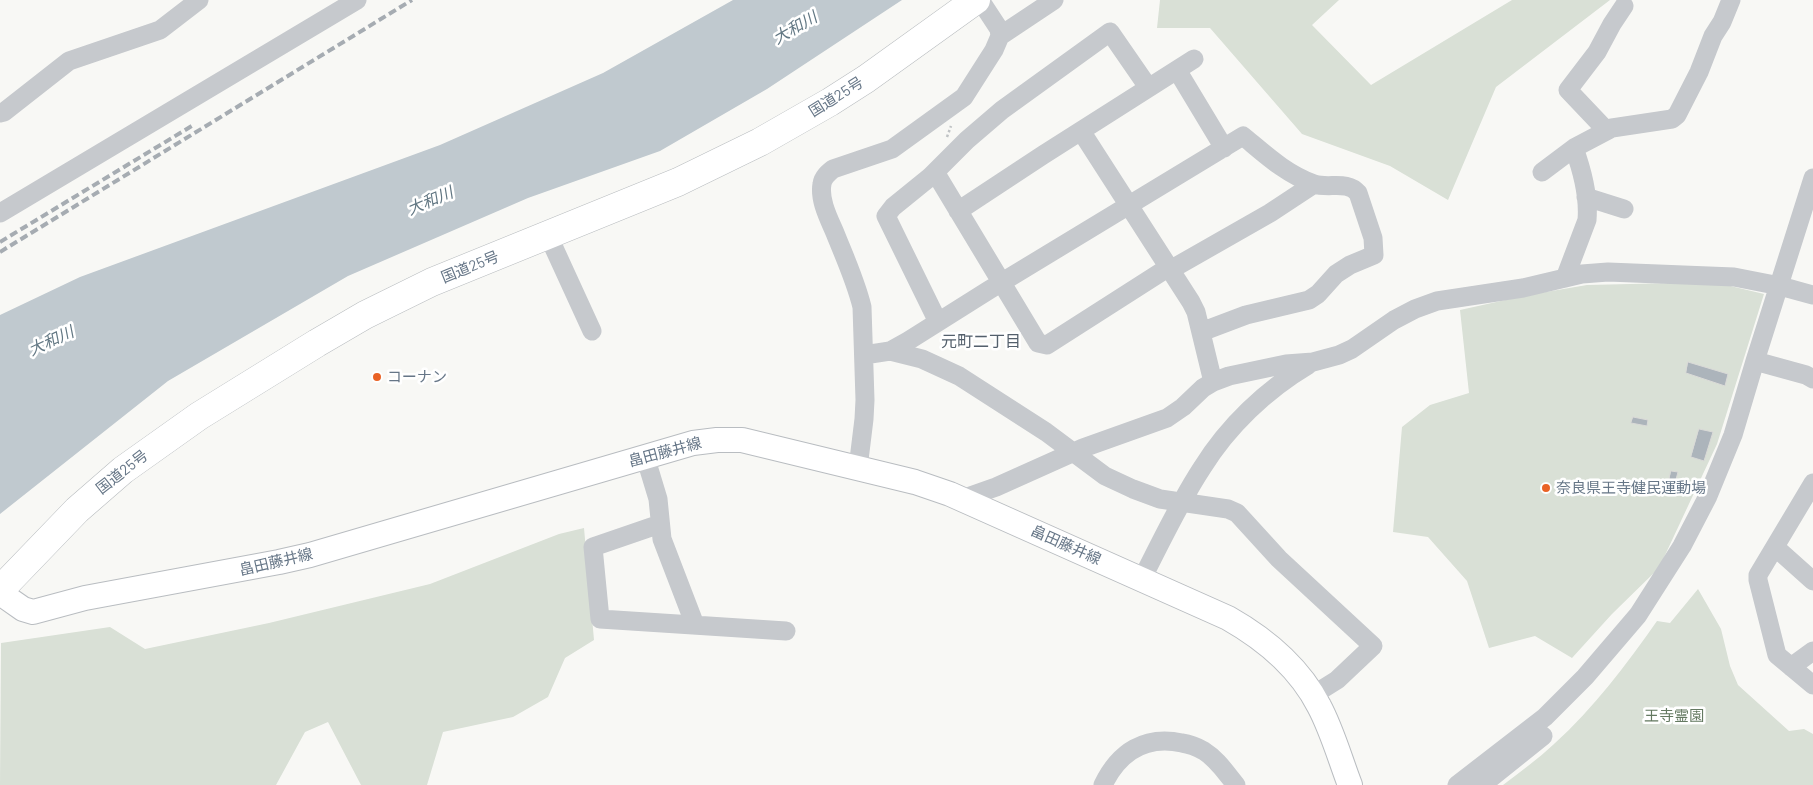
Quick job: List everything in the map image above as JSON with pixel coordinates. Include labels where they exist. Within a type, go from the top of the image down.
[{"type":"highway","name":"国道25号","points":[[0,592],[90,497],[123,470],[199,416],[302,352],[365,315],[432,282],[678,182],[778,132],[866,78],[976,0]]},
{"type":"main road","name":"畠田藤井線","points":[[0,592],[23,610],[33,612],[85,598],[279,562],[310,555],[693,442],[742,440],[915,482],[962,499],[1214,611],[1257,635],[1278,653],[1313,695],[1323,714],[1350,785]]},
{"type":"street","points":[[0,113],[4,112],[69,60],[160,30],[199,0]]},
{"type":"street","points":[[0,213],[357,0]]},
{"type":"street","points":[[858,468],[864,419],[862,316],[858,292],[825,209],[822,184],[826,175],[834,169],[892,149],[964,97],[994,50],[1000,36],[999,28],[980,0]]},
{"type":"street","points":[[1000,36],[1054,0]]},
{"type":"street","points":[[1542,172],[1574,148],[1606,130],[1624,125],[1672,119],[1678,115],[1731,0]]},
{"type":"street","points":[[1606,130],[1568,90],[1597,52],[1624,6]]},
{"type":"street","points":[[938,322],[886,216],[893,207],[935,172],[967,140],[1002,110],[1110,32],[1148,87]]},
{"type":"street","points":[[958,211],[1194,59]]},
{"type":"street","points":[[1177,70],[1224,148]]},
{"type":"street","points":[[1081,131],[1191,302],[1196,312],[1213,382]]},
{"type":"street","points":[[864,355],[890,351],[908,341],[1243,136],[1289,174],[1314,184],[1346,185],[1354,188],[1358,193],[1373,238],[1374,255],[1350,265],[1336,274],[1318,294],[1309,300],[1246,315],[1201,332]]},
{"type":"street","points":[[1565,278],[1587,220],[1588,210],[1580,166],[1574,148]]},
{"type":"street","points":[[935,172],[1038,343],[1046,345],[1169,268],[1270,213],[1314,184]]},
{"type":"street","points":[[1457,785],[1538,723],[1585,677],[1638,615],[1682,546],[1708,496],[1733,435],[1813,178]]},
{"type":"street","points":[[1586,197],[1624,208]]},
{"type":"street","points":[[548,235],[592,331]]},
{"type":"street","points":[[962,499],[996,487],[1073,452],[1167,418],[1183,408],[1203,388],[1213,382],[1229,376],[1286,364],[1313,362],[1338,355],[1352,349],[1394,320],[1438,301],[1523,288],[1582,274],[1608,272],[1734,277],[1813,295]]},
{"type":"street","points":[[890,351],[922,359],[959,376],[1046,432],[1105,476],[1160,499],[1228,509],[1237,513],[1279,559],[1373,646],[1337,680],[1313,695]]},
{"type":"street","points":[[1755,361],[1813,379]]},
{"type":"street","points":[[1142,579],[1202,466],[1233,426],[1288,377],[1313,362]]},
{"type":"street","points":[[645,456],[658,499],[662,539],[695,625]]},
{"type":"street","points":[[1813,483],[1758,575],[1777,655],[1813,685]]},
{"type":"street","points":[[660,524],[593,547],[600,619],[786,631]]},
{"type":"street","points":[[1775,547],[1813,581]]},
{"type":"street","points":[[1443,785],[1546,701],[1606,636],[1638,615]]},
{"type":"street","points":[[1482,785],[1549,731],[1583,698],[1625,648],[1634,632],[1638,615]]},
{"type":"street","points":[[1791,667],[1813,651]]},
{"type":"street","points":[[1104,785],[1112,769],[1127,754],[1144,744],[1164,741],[1186,744],[1204,751],[1236,785]]},
{"type":"green space","points":[[1160,0],[1339,0],[1312,25],[1371,85],[1512,0],[1610,0],[1496,87],[1448,200],[1390,166],[1302,134],[1210,28],[1157,28]]},
{"type":"green space","name":"奈良県王寺健民運動場","points":[[1722,284],[1764,294],[1717,444],[1659,568],[1612,614],[1572,658],[1535,636],[1489,648],[1467,581],[1428,537],[1393,532],[1402,427],[1430,405],[1469,393],[1460,310],[1528,295],[1587,285]]},
{"type":"green space","points":[[584,528],[594,640],[565,658],[548,697],[513,717],[443,732],[427,785],[361,785],[328,722],[305,732],[276,785],[0,785],[1,643],[110,627],[145,649],[269,623],[430,584],[559,534]]},
{"type":"green space","name":"王寺霊園","points":[[1698,589],[1721,629],[1730,666],[1738,685],[1789,731],[1804,729],[1813,734],[1813,785],[1503,785],[1542,755],[1583,716],[1609,686],[1657,621],[1670,623]]},
{"type":"water","name":"大和川","points":[[733,0],[902,0],[767,89],[660,151],[528,198],[348,276],[168,381],[0,514],[0,315],[80,277],[440,145],[603,73]]},
{"type":"building","points":[[1688,362],[1728,374],[1725,386],[1686,373]]},
{"type":"building","points":[[1633,417],[1648,420],[1647,426],[1631,423]]},
{"type":"building","points":[[1699,429],[1713,432],[1704,461],[1691,457]]},
{"type":"building","points":[[1671,471],[1678,472],[1674,487],[1668,485]]},
{"type":"railway","points":[[0,252],[412,0]]},
{"type":"railway","points":[[0,242],[195,124]]},
{"type":"place","name":"コーナン","points":[[377,377]]},
{"type":"place","name":"奈良県王寺健民運動場","points":[[1546,488]]},
{"type":"district","name":"元町二丁目","points":[[981,342]]}]
